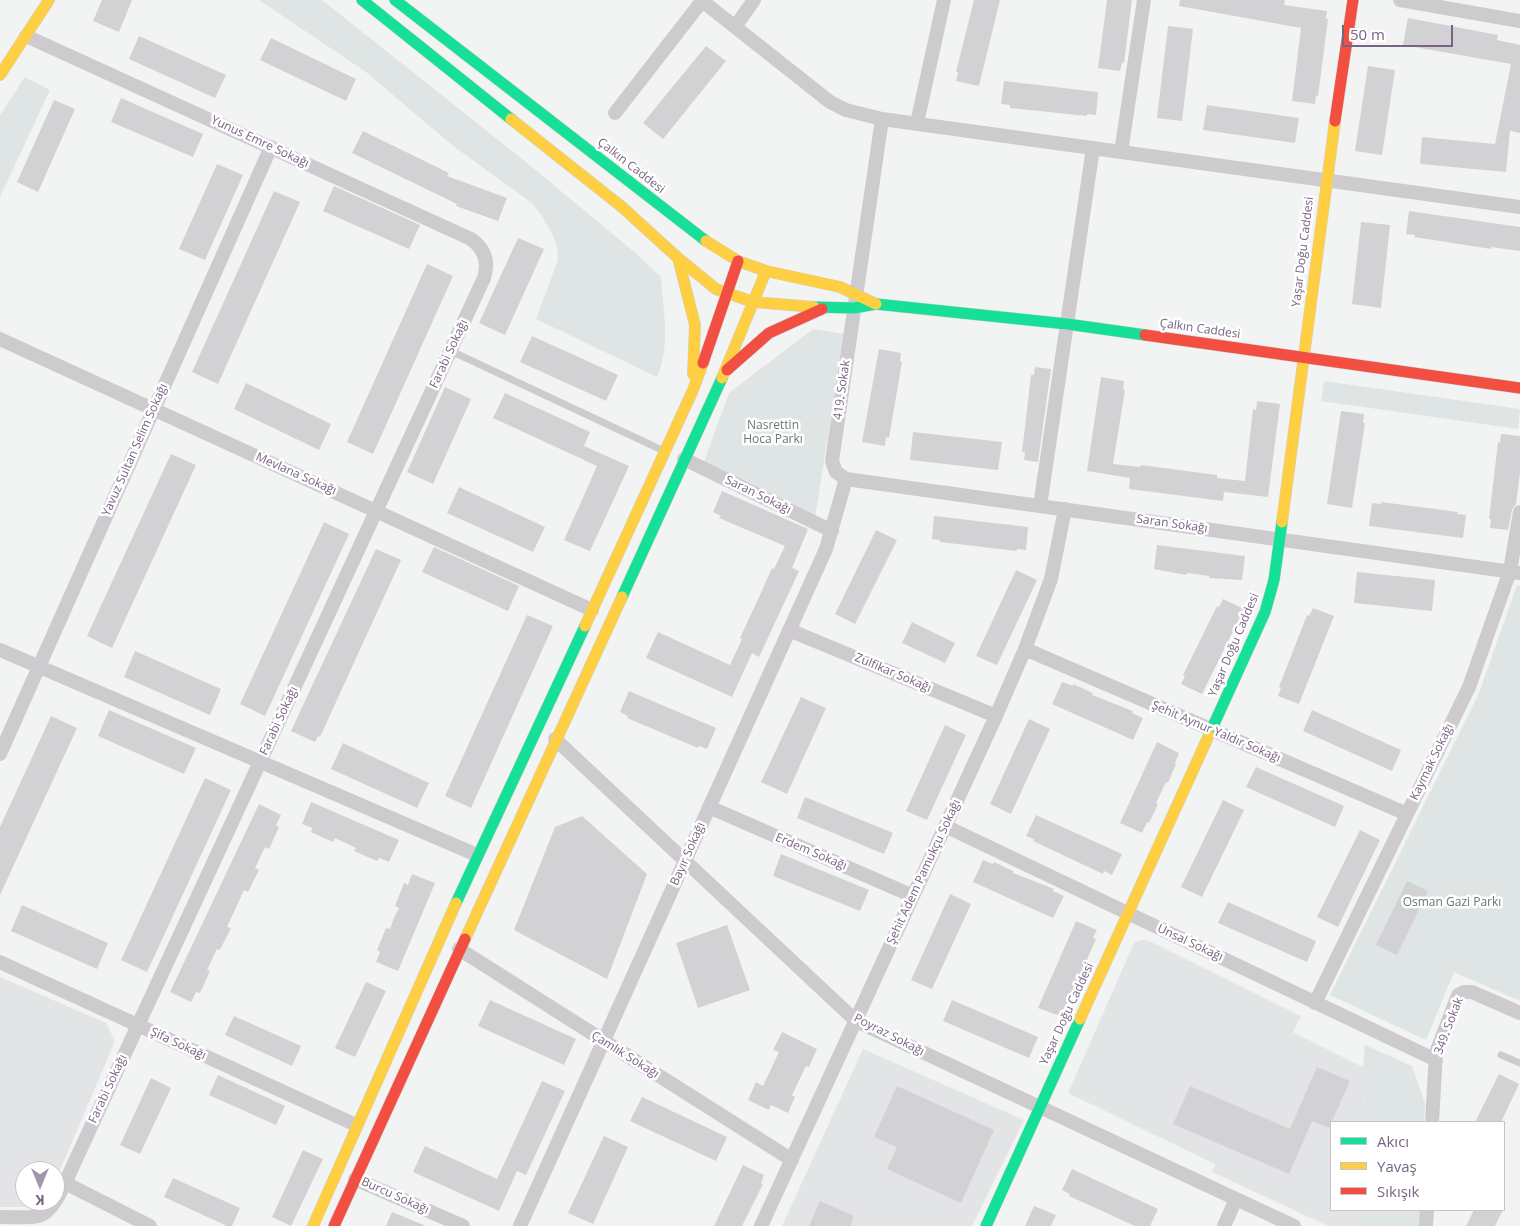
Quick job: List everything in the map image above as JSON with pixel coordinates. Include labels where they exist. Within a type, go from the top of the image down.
[{"type":"main road","points":[[0,76],[49,0]]},
{"type":"main road","name":"Çalkın Caddesi","points":[[362,0],[622,207],[678,258],[716,289],[726,294],[753,302],[826,308],[854,308],[876,304],[1067,324],[1520,388]]},
{"type":"main road","name":"Çalkın Caddesi","points":[[395,0],[712,246],[738,261],[766,271],[840,287],[876,304]]},
{"type":"main road","name":"Yaşar Doğu Caddesi","points":[[986,1226],[1212,731],[1271,596],[1326,180],[1353,0]]},
{"type":"main road","points":[[678,258],[695,326],[693,390]]},
{"type":"main road","points":[[313,1226],[356,1125],[477,855],[693,390],[738,261]]},
{"type":"main road","points":[[334,1226],[724,373],[766,271]]},
{"type":"main road","name":"Çalkın Caddesi","points":[[724,373],[768,333],[826,308]]},
{"type":"street","points":[[615,113],[701,0],[830,102],[846,110],[882,119],[1520,207]]},
{"type":"street","points":[[735,27],[754,0]]},
{"type":"street","points":[[917,124],[944,0]]},
{"type":"street","points":[[1121,152],[1144,0]]},
{"type":"street","points":[[1400,0],[1520,21]]},
{"type":"street","name":"Yunus Emre Sokağı","points":[[26,36],[471,239],[480,248],[486,259]]},
{"type":"street","points":[[0,49],[12,57]]},
{"type":"street","name":"419. Sokak","points":[[841,475],[832,461],[882,119]]},
{"type":"street","name":"Yavuz Sultan Selim Sokağı","points":[[0,754],[271,147]]},
{"type":"street","points":[[1040,506],[1093,148]]},
{"type":"street","name":"Farabi Sokağı","points":[[65,1183],[484,278],[486,259]]},
{"type":"street","name":"Mevlana Sokağı","points":[[0,339],[592,610]]},
{"type":"street","name":"Saran Sokağı","points":[[684,459],[832,531]]},
{"type":"street","name":"Saran Sokağı","points":[[841,475],[1065,510],[1515,572]]},
{"type":"street","name":"Bayır Sokağı","points":[[520,1226],[826,549],[832,531],[841,475]]},
{"type":"street","name":"Şehit Adem Pamukçu Sokağı","points":[[761,1226],[996,716],[1025,649],[1053,572],[1065,510]]},
{"type":"street","name":"Kaymak Sokağı","points":[[1315,1003],[1469,687],[1515,572],[1520,512]]},
{"type":"street","name":"Zülfikar Sokağı","points":[[789,630],[996,716]]},
{"type":"street","name":"Şehit Aynur Yaldır Sokağı","points":[[1025,649],[1407,814]]},
{"type":"street","points":[[0,650],[477,855]]},
{"type":"street","name":"Poyraz Sokağı","points":[[555,740],[856,1021],[1294,1226]]},
{"type":"street","name":"Erdem Sokağı","points":[[709,807],[913,896]]},
{"type":"street","name":"Ünsal Sokağı","points":[[945,826],[1436,1060]]},
{"type":"street","name":"Çamlık Sokağı","points":[[459,949],[792,1160]]},
{"type":"street","name":"Şifa Sokağı","points":[[0,962],[356,1125]]},
{"type":"street","name":"349. Sokak","points":[[1432,1121],[1436,1053],[1458,995],[1464,992],[1472,992],[1520,1012]]},
{"type":"street","name":"Burcu Sokağı","points":[[355,1179],[464,1226]]},
{"type":"street","points":[[65,1183],[150,1226]]},
{"type":"street","points":[[1224,1226],[1236,1199]]},
{"type":"street","name":"Farabi Sokağı","points":[[0,1217],[33,1217],[47,1211]]},
{"type":"street","points":[[1426,1226],[1427,1211]]},
{"type":"lane","points":[[450,351],[665,452]]},
{"type":"lane","points":[[1501,1055],[1520,1064]]},
{"type":"shaded area","points":[[1141,940],[1149,941],[1301,1016],[1293,1032],[1363,1067],[1364,1121],[1330,1121],[1330,1211],[1363,1211],[1355,1226],[1328,1226],[1212,1172],[1215,1164],[1068,1093],[1134,943]]},
{"type":"shaded area","points":[[0,977],[106,1023],[115,1041],[64,1161],[15,1161],[15,1207],[0,1207]]},
{"type":"shaded area","points":[[863,1049],[1024,1120],[972,1226],[782,1226]]},
{"type":"green space","points":[[259,0],[322,0],[526,162],[638,255],[661,277],[665,340],[664,353],[657,377],[536,319],[558,260],[557,247],[553,236],[533,204],[452,145],[366,72]]},
{"type":"green space","points":[[25,77],[50,90],[0,197],[0,115]]},
{"type":"green space","name":"Nasrettin Hoca Parkı","points":[[813,329],[844,334],[815,518],[703,464],[729,393]]},
{"type":"green space","points":[[1324,381],[1520,409],[1518,429],[1321,401]]},
{"type":"green space","name":"Osman Gazi Parkı","points":[[1517,585],[1520,586],[1520,1001],[1454,972],[1426,1040],[1330,995],[1479,693]]},
{"type":"green space","points":[[1365,1045],[1412,1066],[1425,1104],[1424,1121],[1364,1121],[1363,1067]]},
{"type":"green space","points":[[1363,1211],[1421,1211],[1421,1226],[1355,1226]]},
{"type":"building","points":[[102,0],[132,0],[119,32],[93,21]]},
{"type":"building","points":[[974,0],[1000,0],[979,86],[956,81],[958,72],[956,72]]},
{"type":"building","points":[[1107,0],[1132,0],[1124,63],[1122,63],[1120,71],[1098,68]]},
{"type":"building","points":[[1180,0],[1285,0],[1284,5],[1327,11],[1326,19],[1328,19],[1318,96],[1316,95],[1315,104],[1292,101],[1301,28],[1179,6]]},
{"type":"building","points":[[1408,18],[1498,35],[1497,40],[1520,45],[1520,133],[1510,131],[1506,172],[1420,164],[1422,137],[1495,144],[1511,64],[1403,45]]},
{"type":"building","points":[[1168,26],[1193,29],[1182,121],[1157,118]]},
{"type":"building","points":[[139,36],[226,75],[215,98],[129,59]]},
{"type":"building","points":[[271,38],[356,79],[346,101],[260,60]]},
{"type":"building","points":[[706,46],[726,61],[663,139],[643,123]]},
{"type":"building","points":[[1368,66],[1395,70],[1382,155],[1355,151]]},
{"type":"building","points":[[1004,81],[1098,92],[1096,115],[1087,114],[1087,116],[1010,108],[1010,105],[1001,104]]},
{"type":"building","points":[[121,98],[203,134],[193,157],[111,122]]},
{"type":"building","points":[[54,100],[75,109],[38,192],[17,182]]},
{"type":"building","points":[[1207,105],[1299,118],[1295,143],[1203,130]]},
{"type":"building","points":[[363,131],[449,173],[447,176],[507,198],[498,221],[456,206],[457,204],[352,153]]},
{"type":"building","points":[[217,164],[243,175],[205,260],[179,249]]},
{"type":"building","points":[[334,186],[420,225],[409,249],[323,211]]},
{"type":"building","points":[[274,191],[300,202],[218,384],[192,372]]},
{"type":"building","points":[[1409,211],[1520,227],[1520,251],[1491,247],[1491,249],[1414,237],[1415,235],[1406,234]]},
{"type":"building","points":[[1361,222],[1390,225],[1381,308],[1352,304]]},
{"type":"building","points":[[518,238],[544,249],[505,335],[479,323]]},
{"type":"building","points":[[427,264],[453,276],[373,454],[347,442]]},
{"type":"building","points":[[532,336],[618,375],[606,401],[520,362]]},
{"type":"building","points":[[879,349],[901,353],[900,361],[902,362],[889,438],[886,437],[885,446],[862,442]]},
{"type":"building","points":[[1035,367],[1051,369],[1038,462],[1024,460],[1025,452],[1022,452],[1031,375],[1034,375]]},
{"type":"building","points":[[1101,377],[1124,381],[1123,390],[1125,390],[1113,464],[1140,467],[1141,465],[1217,475],[1217,478],[1245,481],[1253,409],[1256,410],[1257,401],[1280,404],[1268,497],[1224,492],[1223,501],[1129,489],[1130,478],[1087,471]]},
{"type":"building","points":[[246,383],[331,424],[319,450],[234,409]]},
{"type":"building","points":[[445,387],[471,399],[433,484],[407,472]]},
{"type":"building","points":[[505,393],[590,432],[584,446],[629,466],[590,551],[564,540],[597,466],[493,418]]},
{"type":"building","points":[[1341,411],[1364,414],[1363,423],[1365,423],[1352,508],[1327,504]]},
{"type":"building","points":[[913,432],[1002,442],[998,470],[910,460]]},
{"type":"building","points":[[1501,434],[1520,436],[1520,473],[1516,504],[1512,510],[1508,530],[1490,528],[1491,519],[1489,519],[1498,442],[1500,443]]},
{"type":"building","points":[[171,454],[196,465],[112,648],[87,636]]},
{"type":"building","points":[[459,487],[545,527],[533,552],[447,513]]},
{"type":"building","points":[[722,491],[808,529],[792,568],[799,571],[759,657],[752,653],[732,697],[646,658],[658,632],[730,665],[742,639],[740,638],[772,568],[774,569],[785,546],[719,518],[721,516],[713,512]]},
{"type":"building","points":[[1381,502],[1458,512],[1457,514],[1466,515],[1463,538],[1369,526],[1372,503],[1381,504]]},
{"type":"building","points":[[934,516],[1028,527],[1026,550],[1017,549],[1017,551],[940,542],[940,540],[932,539]]},
{"type":"building","points":[[324,522],[349,534],[265,716],[240,704]]},
{"type":"building","points":[[876,530],[897,540],[855,624],[835,614]]},
{"type":"building","points":[[1157,545],[1245,556],[1242,580],[1209,578],[1209,576],[1187,573],[1186,575],[1154,569]]},
{"type":"building","points":[[434,547],[519,586],[508,611],[422,572]]},
{"type":"building","points":[[376,549],[401,560],[320,737],[318,736],[315,742],[291,731]]},
{"type":"building","points":[[1016,570],[1037,580],[997,665],[976,656]]},
{"type":"building","points":[[1357,572],[1435,580],[1432,611],[1354,603]]},
{"type":"building","points":[[1223,599],[1244,609],[1202,694],[1181,684],[1185,676],[1183,675],[1217,606],[1219,607]]},
{"type":"building","points":[[1313,608],[1334,616],[1299,704],[1278,696],[1281,688],[1279,687],[1307,615],[1309,616]]},
{"type":"building","points":[[527,615],[553,626],[471,808],[445,796]]},
{"type":"building","points":[[912,622],[955,643],[945,663],[902,643]]},
{"type":"building","points":[[135,651],[221,689],[210,715],[124,677]]},
{"type":"building","points":[[1062,682],[1073,686],[1073,684],[1093,693],[1092,695],[1133,711],[1132,713],[1143,718],[1133,740],[1052,704]]},
{"type":"building","points":[[629,691],[716,728],[707,749],[699,746],[698,748],[627,718],[628,716],[620,712]]},
{"type":"building","points":[[801,697],[826,708],[787,794],[761,782]]},
{"type":"building","points":[[109,710],[196,748],[184,774],[98,736]]},
{"type":"building","points":[[1312,710],[1401,750],[1392,771],[1303,731]]},
{"type":"building","points":[[51,716],[77,728],[0,895],[0,827]]},
{"type":"building","points":[[1029,719],[1050,729],[1011,814],[990,804]]},
{"type":"building","points":[[945,725],[966,735],[927,820],[906,811]]},
{"type":"building","points":[[1157,742],[1179,753],[1168,783],[1166,782],[1156,803],[1158,804],[1142,833],[1120,823]]},
{"type":"building","points":[[343,743],[429,783],[417,808],[331,769]]},
{"type":"building","points":[[1256,767],[1344,806],[1335,827],[1246,787]]},
{"type":"building","points":[[205,778],[231,790],[147,972],[121,960]]},
{"type":"building","points":[[805,797],[893,833],[884,854],[797,818]]},
{"type":"building","points":[[1223,800],[1244,810],[1202,897],[1181,887]]},
{"type":"building","points":[[311,802],[399,840],[389,862],[379,858],[377,861],[354,851],[356,848],[335,838],[333,842],[311,832],[312,828],[302,824]]},
{"type":"building","points":[[259,804],[281,815],[276,825],[279,827],[269,849],[265,847],[255,868],[259,870],[248,892],[244,890],[227,927],[231,928],[220,950],[217,949],[207,970],[210,971],[200,993],[196,992],[191,1002],[170,992]]},
{"type":"building","points":[[1036,815],[1122,854],[1112,875],[1104,871],[1103,874],[1026,836]]},
{"type":"building","points":[[582,816],[647,874],[607,979],[514,930],[555,827]]},
{"type":"building","points":[[1360,830],[1380,840],[1338,927],[1317,917]]},
{"type":"building","points":[[781,854],[869,890],[860,911],[773,876]]},
{"type":"building","points":[[983,860],[993,864],[994,862],[1013,871],[1013,873],[1054,889],[1053,891],[1064,896],[1053,918],[973,882]]},
{"type":"building","points":[[412,874],[435,883],[398,971],[376,962],[380,952],[377,950],[386,928],[390,929],[399,908],[395,906],[404,883],[408,885]]},
{"type":"building","points":[[1407,881],[1428,891],[1397,955],[1376,945]]},
{"type":"building","points":[[950,894],[971,904],[932,989],[911,980]]},
{"type":"building","points":[[1228,902],[1316,941],[1307,962],[1218,923]]},
{"type":"building","points":[[22,905],[108,943],[97,969],[11,931]]},
{"type":"building","points":[[1076,921],[1097,930],[1093,938],[1096,939],[1065,1010],[1063,1009],[1060,1016],[1038,1008]]},
{"type":"building","points":[[727,925],[750,990],[698,1008],[676,943]]},
{"type":"building","points":[[366,982],[386,991],[355,1057],[335,1048]]},
{"type":"building","points":[[490,1000],[576,1039],[564,1065],[478,1026]]},
{"type":"building","points":[[952,1000],[1038,1037],[1029,1058],[943,1021]]},
{"type":"building","points":[[234,1016],[301,1046],[292,1066],[225,1035]]},
{"type":"building","points":[[782,1032],[817,1049],[809,1067],[806,1066],[792,1095],[795,1097],[788,1113],[771,1105],[769,1110],[748,1100],[756,1082],[763,1086],[779,1052],[773,1050]]},
{"type":"building","points":[[1317,1067],[1350,1081],[1332,1121],[1330,1121],[1329,1128],[1312,1121],[1289,1174],[1173,1124],[1190,1086],[1290,1129]]},
{"type":"building","points":[[1499,1074],[1519,1084],[1501,1121],[1476,1121]]},
{"type":"building","points":[[218,1075],[285,1106],[276,1125],[209,1095]]},
{"type":"building","points":[[151,1078],[171,1088],[140,1154],[120,1145]]},
{"type":"building","points":[[542,1081],[565,1091],[526,1175],[517,1171],[499,1211],[413,1172],[425,1146],[497,1179]]},
{"type":"building","points":[[897,1086],[994,1130],[961,1203],[887,1169],[897,1147],[874,1137]]},
{"type":"building","points":[[642,1097],[727,1137],[716,1161],[630,1121]]},
{"type":"building","points":[[604,1136],[628,1147],[593,1224],[568,1213]]},
{"type":"building","points":[[303,1150],[323,1159],[291,1226],[272,1217]]},
{"type":"building","points":[[743,1165],[764,1175],[761,1183],[763,1184],[742,1226],[714,1226]]},
{"type":"building","points":[[1072,1169],[1158,1209],[1150,1226],[1135,1226],[1069,1196],[1070,1194],[1062,1190]]},
{"type":"building","points":[[173,1178],[240,1208],[232,1226],[227,1226],[164,1197]]},
{"type":"building","points":[[820,1201],[854,1216],[850,1226],[809,1226]]},
{"type":"building","points":[[1034,1206],[1056,1215],[1051,1226],[1025,1226]]},
{"type":"building","points":[[1474,1211],[1502,1211],[1495,1226],[1466,1226]]},
{"type":"building","points":[[392,1212],[426,1226],[386,1226]]},
{"type":"traffic: fast","points":[[362,0],[511,119]]},
{"type":"traffic: fast","points":[[395,0],[706,241]]},
{"type":"traffic: fast","points":[[814,307],[854,308],[876,304],[1067,324],[1145,335]]},
{"type":"traffic: fast","points":[[622,597],[722,378]]},
{"type":"traffic: fast","points":[[1209,735],[1265,612],[1274,580],[1282,522]]},
{"type":"traffic: fast","points":[[456,903],[585,626]]},
{"type":"traffic: fast","points":[[986,1226],[1080,1019]]},
{"type":"traffic: slow","points":[[0,75],[49,0]]},
{"type":"traffic: slow","points":[[511,119],[622,207],[678,258],[716,289],[753,302],[814,307]]},
{"type":"traffic: slow","points":[[1282,522],[1335,121]]},
{"type":"traffic: slow","points":[[706,241],[738,261],[766,271],[840,287],[876,304]]},
{"type":"traffic: slow","points":[[678,258],[695,325],[693,374]]},
{"type":"traffic: slow","points":[[722,378],[766,271]]},
{"type":"traffic: slow","points":[[585,626],[693,390],[703,363]]},
{"type":"traffic: slow","points":[[465,939],[622,597]]},
{"type":"traffic: slow","points":[[1080,1019],[1209,735]]},
{"type":"traffic: slow","points":[[313,1226],[456,903]]},
{"type":"traffic: jam","points":[[1335,121],[1353,0]]},
{"type":"traffic: jam","points":[[703,363],[738,261]]},
{"type":"traffic: jam","points":[[727,370],[769,333],[822,309]]},
{"type":"traffic: jam","points":[[1145,335],[1520,388]]},
{"type":"traffic: jam","points":[[334,1226],[465,939]]}]
